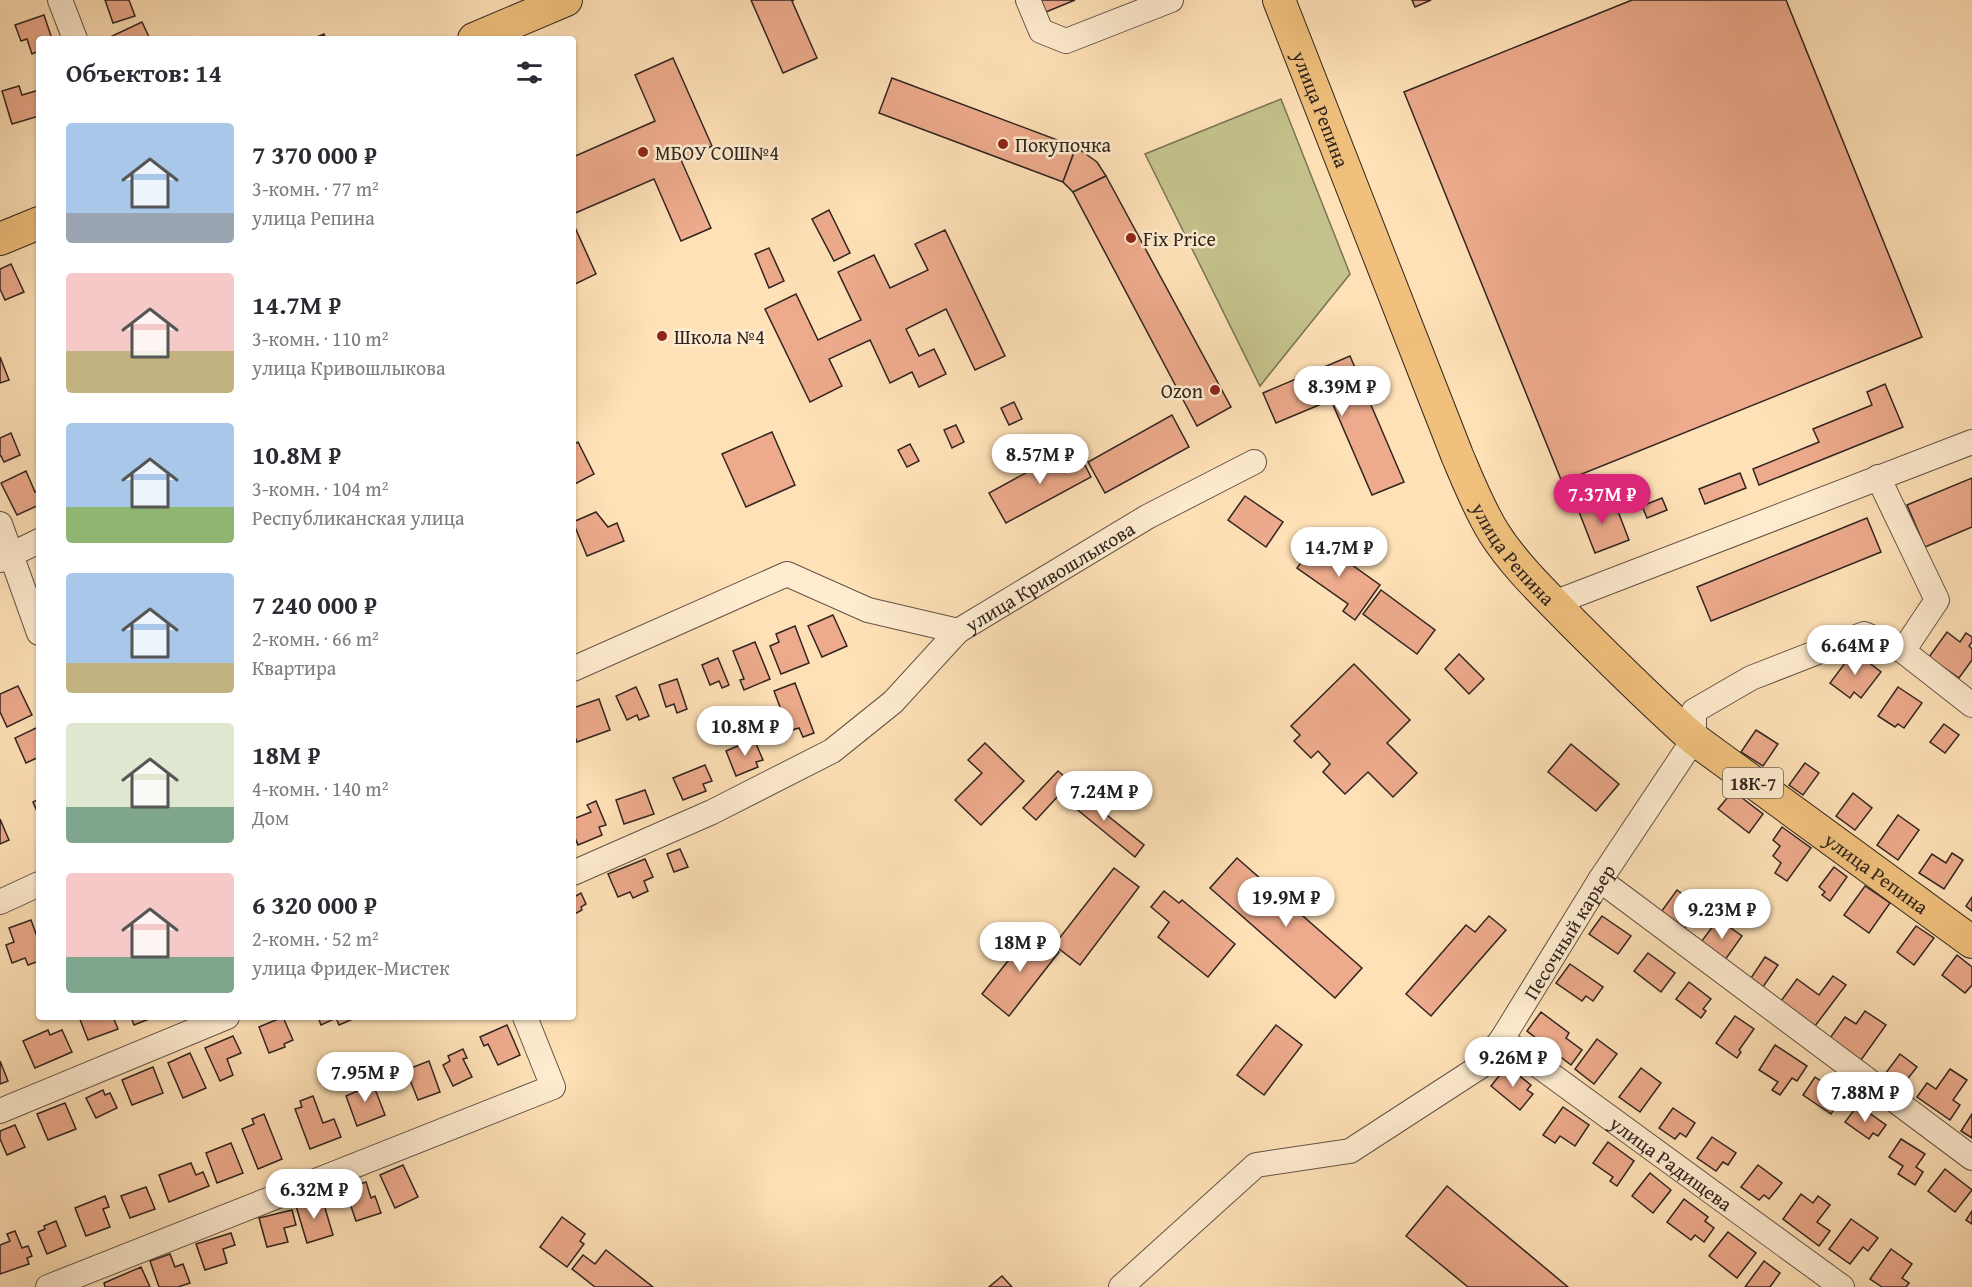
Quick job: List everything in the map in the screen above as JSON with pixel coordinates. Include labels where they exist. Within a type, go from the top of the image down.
[{"type":"main road","points":[[479,36],[527,7],[566,0]]},
{"type":"main road","name":"улица Репина","points":[[1279,0],[1457,455],[1494,533],[1516,563],[1661,710],[1694,739],[1972,942]]},
{"type":"main road","points":[[0,239],[36,224]]},
{"type":"street","points":[[60,0],[74,36]]},
{"type":"street","points":[[1028,0],[1041,31],[1066,41],[1171,0]]},
{"type":"street","points":[[1554,603],[1972,442]]},
{"type":"street","name":"улица Кривошлыкова","points":[[576,668],[787,574],[868,610],[958,631],[1147,517],[1254,462]]},
{"type":"street","points":[[1878,477],[1937,600],[1903,651]]},
{"type":"street","points":[[0,524],[6,557],[36,626]]},
{"type":"street","points":[[6,557],[36,543]]},
{"type":"street","points":[[576,872],[712,812],[832,751],[893,702],[958,631]]},
{"type":"street","points":[[1694,739],[1694,711],[1751,678],[1864,634],[1903,651],[1972,705]]},
{"type":"street","name":"Песочный карьер","points":[[1121,1287],[1256,1165],[1350,1151],[1481,1066],[1502,1039],[1600,880],[1694,739]]},
{"type":"street","points":[[1600,880],[1972,1158]]},
{"type":"street","points":[[0,903],[36,885]]},
{"type":"street","points":[[0,1111],[220,1020]]},
{"type":"street","points":[[48,1287],[554,1087],[526,1020]]},
{"type":"street","name":"улица Радищева","points":[[1502,1039],[1842,1287]]},
{"type":"shaded area","points":[[1281,99],[1350,274],[1260,386],[1145,154]]},
{"type":"building","points":[[105,0],[129,0],[135,16],[113,23]]},
{"type":"building","points":[[751,0],[794,0],[792,1],[817,58],[783,73]]},
{"type":"building","points":[[1041,0],[1075,0],[1046,12]]},
{"type":"building","points":[[1412,0],[1431,0],[1415,7]]},
{"type":"building","points":[[1632,0],[1786,0],[1922,337],[1562,482],[1404,92]]},
{"type":"building","points":[[44,15],[51,36],[36,36],[36,52],[32,54],[27,39],[21,41],[15,25]]},
{"type":"building","points":[[142,22],[149,36],[112,36]]},
{"type":"building","name":"МБОУ СОШ№4","points":[[673,58],[712,146],[681,160],[711,228],[681,241],[654,179],[576,213],[576,156],[655,121],[635,75]]},
{"type":"building","points":[[892,78],[1076,147],[1063,182],[879,113]]},
{"type":"building","points":[[19,86],[22,95],[36,91],[36,117],[12,124],[2,91]]},
{"type":"building","points":[[1076,147],[1097,162],[1106,176],[1073,192],[1063,182]]},
{"type":"building","points":[[1106,176],[1231,407],[1197,426],[1073,192]]},
{"type":"building","points":[[829,210],[850,253],[834,261],[812,219]]},
{"type":"building","points":[[576,230],[596,274],[576,284]]},
{"type":"building","points":[[945,230],[1005,356],[975,370],[946,309],[906,329],[919,356],[934,349],[946,374],[919,387],[912,372],[890,383],[870,340],[829,359],[842,386],[810,402],[765,309],[796,294],[818,340],[861,320],[838,272],[874,255],[890,288],[928,270],[915,244]]},
{"type":"building","points":[[769,248],[784,281],[769,288],[755,254]]},
{"type":"building","points":[[11,264],[24,292],[5,300],[0,289],[0,269]]},
{"type":"building","points":[[1350,356],[1404,482],[1372,495],[1331,400],[1276,423],[1263,393]]},
{"type":"building","points":[[0,357],[9,380],[0,383]]},
{"type":"building","points":[[1885,384],[1903,427],[1759,485],[1753,469],[1819,442],[1813,429],[1872,405],[1867,392]]},
{"type":"building","points":[[1014,402],[1022,419],[1009,425],[1001,408]]},
{"type":"building","points":[[1172,415],[1189,447],[1105,493],[1088,462]]},
{"type":"building","points":[[956,425],[964,442],[952,448],[944,430]]},
{"type":"building","points":[[772,432],[795,485],[746,507],[722,454]]},
{"type":"building","points":[[11,433],[20,455],[4,462],[0,456],[0,438]]},
{"type":"building","points":[[578,442],[594,474],[576,483],[576,443]]},
{"type":"building","points":[[910,444],[919,461],[907,467],[898,450]]},
{"type":"building","points":[[1075,446],[1091,477],[1006,523],[989,493]]},
{"type":"building","points":[[26,471],[36,492],[36,506],[17,515],[1,483]]},
{"type":"building","points":[[1740,473],[1746,488],[1705,504],[1699,489]]},
{"type":"building","points":[[1972,478],[1972,527],[1925,547],[1907,505]]},
{"type":"building","points":[[1245,496],[1283,522],[1266,547],[1228,520]]},
{"type":"building","points":[[1596,497],[1601,512],[1616,506],[1629,540],[1595,553],[1576,504]]},
{"type":"building","points":[[1662,498],[1667,510],[1647,518],[1642,506]]},
{"type":"building","points":[[596,512],[608,527],[617,523],[624,541],[587,556],[576,529],[576,521]]},
{"type":"building","points":[[1867,518],[1881,552],[1711,621],[1697,587]]},
{"type":"building","points":[[1317,540],[1380,585],[1355,620],[1343,611],[1348,604],[1297,568]]},
{"type":"building","points":[[1381,590],[1435,630],[1417,654],[1363,614]]},
{"type":"building","points":[[833,615],[847,646],[822,657],[808,626]]},
{"type":"building","points":[[795,626],[809,663],[781,674],[770,646],[779,642],[776,634]]},
{"type":"building","points":[[1947,632],[1960,642],[1966,633],[1972,637],[1969,646],[1972,649],[1972,660],[1959,678],[1929,657]]},
{"type":"building","points":[[755,642],[770,679],[744,690],[740,680],[744,679],[733,651]]},
{"type":"building","points":[[1854,651],[1881,672],[1861,698],[1854,692],[1850,698],[1830,683]]},
{"type":"building","points":[[1459,654],[1484,679],[1469,694],[1445,669]]},
{"type":"building","points":[[718,658],[729,685],[722,688],[719,681],[710,685],[702,665]]},
{"type":"building","points":[[1354,664],[1410,720],[1387,743],[1417,773],[1393,797],[1368,772],[1345,794],[1323,772],[1330,764],[1318,751],[1311,758],[1294,741],[1300,735],[1291,726]]},
{"type":"building","points":[[677,679],[687,709],[677,713],[674,704],[666,707],[659,685]]},
{"type":"building","points":[[795,683],[814,733],[803,737],[799,728],[789,731],[774,691]]},
{"type":"building","points":[[18,686],[32,715],[7,727],[0,712],[0,694]]},
{"type":"building","points":[[636,687],[649,716],[639,720],[637,715],[627,720],[616,696]]},
{"type":"building","points":[[1898,687],[1922,703],[1904,728],[1898,724],[1895,727],[1878,716]]},
{"type":"building","points":[[599,699],[610,730],[577,742],[576,707]]},
{"type":"building","points":[[1944,724],[1959,735],[1945,753],[1930,742]]},
{"type":"building","points":[[36,728],[36,758],[26,763],[15,738]]},
{"type":"building","points":[[1756,730],[1778,744],[1763,766],[1741,752]]},
{"type":"building","points":[[754,739],[763,760],[756,762],[758,767],[736,776],[726,751]]},
{"type":"building","points":[[985,743],[1024,781],[981,825],[955,800],[982,773],[968,760]]},
{"type":"building","points":[[1571,744],[1619,784],[1596,811],[1548,772]]},
{"type":"building","points":[[1805,763],[1819,773],[1803,795],[1789,785]]},
{"type":"building","points":[[705,765],[712,781],[703,784],[706,791],[683,800],[673,778]]},
{"type":"building","points":[[1058,771],[1071,782],[1036,820],[1023,808]]},
{"type":"building","points":[[1072,787],[1144,845],[1135,857],[1063,798]]},
{"type":"building","points":[[645,790],[654,814],[624,824],[616,800]]},
{"type":"building","points":[[1733,791],[1763,814],[1749,833],[1718,809]]},
{"type":"building","points":[[1853,793],[1872,808],[1855,830],[1836,816]]},
{"type":"building","points":[[596,801],[606,825],[599,827],[602,835],[578,845],[576,818],[591,812],[587,805]]},
{"type":"building","points":[[1898,815],[1919,830],[1898,860],[1877,845]]},
{"type":"building","points":[[0,819],[9,840],[0,844]]},
{"type":"building","points":[[1782,827],[1811,848],[1787,881],[1775,873],[1781,863],[1773,856],[1780,846],[1773,840]]},
{"type":"building","points":[[680,849],[688,867],[674,872],[667,854]]},
{"type":"building","points":[[1952,853],[1963,860],[1944,889],[1919,873],[1932,854],[1946,863]]},
{"type":"building","points":[[1237,858],[1362,968],[1335,998],[1210,888]]},
{"type":"building","points":[[645,859],[653,877],[644,881],[648,891],[633,898],[630,892],[618,897],[608,874]]},
{"type":"building","points":[[1834,867],[1847,877],[1830,901],[1822,895],[1825,892],[1819,887]]},
{"type":"building","points":[[1114,868],[1139,887],[1080,965],[1054,945]]},
{"type":"building","points":[[1865,886],[1890,903],[1869,933],[1844,915]]},
{"type":"building","points":[[1677,890],[1700,907],[1684,929],[1661,912]]},
{"type":"building","points":[[1164,891],[1179,903],[1182,900],[1235,944],[1208,977],[1158,937],[1169,922],[1151,907]]},
{"type":"building","points":[[581,893],[586,904],[581,907],[582,910],[576,913],[576,896]]},
{"type":"building","points":[[1972,897],[1972,911],[1966,906]]},
{"type":"building","points":[[1489,916],[1506,930],[1431,1016],[1406,994],[1466,925],[1475,932]]},
{"type":"building","points":[[1602,916],[1631,936],[1618,954],[1589,934]]},
{"type":"building","points":[[31,920],[36,934],[36,962],[28,965],[25,958],[12,963],[6,945],[14,942],[9,928]]},
{"type":"building","points":[[1716,922],[1722,926],[1724,923],[1742,936],[1725,960],[1701,942]]},
{"type":"building","points":[[1916,926],[1934,938],[1914,965],[1897,952]]},
{"type":"building","points":[[1032,930],[1059,952],[1009,1016],[982,994]]},
{"type":"building","points":[[1648,953],[1675,973],[1661,992],[1634,971]]},
{"type":"building","points":[[1957,955],[1972,967],[1972,985],[1965,993],[1942,975]]},
{"type":"building","points":[[1765,957],[1778,965],[1763,987],[1751,978]]},
{"type":"building","points":[[1570,964],[1603,987],[1593,1001],[1586,996],[1582,1001],[1556,983]]},
{"type":"building","points":[[1833,976],[1846,985],[1815,1026],[1781,1001],[1797,979],[1819,995]]},
{"type":"building","points":[[1689,982],[1711,999],[1703,1009],[1706,1011],[1701,1018],[1676,999]]},
{"type":"building","points":[[1865,1011],[1886,1025],[1861,1060],[1830,1038],[1845,1017],[1856,1024]]},
{"type":"building","points":[[1541,1012],[1569,1033],[1566,1038],[1582,1050],[1571,1065],[1527,1031]]},
{"type":"building","points":[[1735,1016],[1754,1029],[1739,1050],[1741,1052],[1737,1058],[1716,1043]]},
{"type":"building","points":[[80,1020],[114,1020],[118,1029],[88,1040]]},
{"type":"building","points":[[132,1020],[146,1020],[134,1025]]},
{"type":"building","points":[[276,1020],[284,1020],[293,1040],[284,1044],[285,1047],[269,1053],[259,1027]]},
{"type":"building","points":[[319,1020],[332,1020],[321,1025]]},
{"type":"building","points":[[337,1020],[351,1020],[339,1025]]},
{"type":"building","points":[[507,1025],[520,1055],[498,1065],[488,1044],[484,1046],[480,1037]]},
{"type":"building","points":[[1276,1025],[1302,1045],[1264,1095],[1237,1075]]},
{"type":"building","points":[[48,1030],[50,1035],[62,1030],[72,1052],[35,1068],[23,1041]]},
{"type":"building","points":[[233,1036],[241,1053],[227,1059],[233,1075],[220,1081],[205,1048]]},
{"type":"building","points":[[1597,1039],[1617,1054],[1594,1084],[1575,1069]]},
{"type":"building","points":[[1775,1045],[1807,1066],[1797,1081],[1792,1078],[1780,1095],[1772,1090],[1778,1082],[1759,1070]]},
{"type":"building","points":[[463,1049],[467,1058],[463,1059],[472,1077],[453,1086],[443,1065],[450,1061],[448,1056]]},
{"type":"building","points":[[190,1053],[206,1088],[183,1098],[168,1063]]},
{"type":"building","points":[[1900,1054],[1917,1067],[1902,1086],[1885,1074]]},
{"type":"building","points":[[0,1061],[8,1081],[0,1084]]},
{"type":"building","points":[[429,1061],[440,1092],[418,1100],[406,1070]]},
{"type":"building","points":[[1507,1066],[1531,1085],[1527,1090],[1533,1094],[1520,1110],[1491,1086]]},
{"type":"building","points":[[153,1067],[163,1093],[132,1105],[122,1080]]},
{"type":"building","points":[[1641,1068],[1661,1083],[1640,1112],[1619,1097]]},
{"type":"building","points":[[1950,1069],[1967,1080],[1953,1100],[1960,1105],[1950,1120],[1917,1097],[1927,1083],[1936,1089]]},
{"type":"building","points":[[370,1076],[385,1115],[357,1126],[346,1096],[362,1089],[359,1081]]},
{"type":"building","points":[[1815,1077],[1843,1096],[1831,1114],[1803,1095]]},
{"type":"building","points":[[103,1090],[105,1095],[110,1093],[117,1108],[96,1118],[86,1098]]},
{"type":"building","points":[[313,1096],[323,1123],[334,1119],[341,1137],[310,1149],[295,1109],[302,1107],[300,1101]]},
{"type":"building","points":[[65,1103],[76,1129],[48,1140],[37,1114]]},
{"type":"building","points":[[1858,1105],[1886,1125],[1878,1136],[1873,1133],[1869,1139],[1845,1122]]},
{"type":"building","points":[[1563,1107],[1589,1125],[1575,1146],[1560,1136],[1555,1143],[1543,1135]]},
{"type":"building","points":[[1673,1108],[1695,1123],[1686,1137],[1680,1133],[1675,1139],[1659,1128]]},
{"type":"building","points":[[264,1114],[282,1159],[258,1169],[242,1129],[254,1124],[252,1119]]},
{"type":"building","points":[[1972,1114],[1972,1138],[1961,1131]]},
{"type":"building","points":[[15,1125],[25,1147],[7,1155],[0,1139],[0,1131]]},
{"type":"building","points":[[1712,1137],[1736,1153],[1728,1165],[1723,1162],[1716,1171],[1697,1158]]},
{"type":"building","points":[[1901,1139],[1925,1154],[1916,1167],[1923,1172],[1915,1185],[1898,1174],[1903,1166],[1889,1157]]},
{"type":"building","points":[[1608,1142],[1634,1161],[1617,1186],[1610,1181],[1613,1177],[1593,1163]]},
{"type":"building","points":[[231,1143],[243,1173],[217,1183],[206,1153]]},
{"type":"building","points":[[191,1163],[196,1175],[203,1172],[209,1186],[169,1202],[159,1175]]},
{"type":"building","points":[[403,1165],[418,1197],[395,1208],[380,1175]]},
{"type":"building","points":[[1758,1165],[1782,1183],[1769,1199],[1764,1195],[1759,1200],[1741,1187]]},
{"type":"building","points":[[1945,1169],[1972,1190],[1955,1212],[1928,1191]]},
{"type":"building","points":[[1650,1173],[1671,1190],[1653,1213],[1632,1196]]},
{"type":"building","points":[[366,1182],[371,1198],[375,1196],[381,1213],[356,1221],[345,1189]]},
{"type":"building","points":[[1447,1186],[1568,1287],[1468,1287],[1406,1236]]},
{"type":"building","points":[[146,1187],[155,1209],[130,1218],[121,1196]]},
{"type":"building","points":[[1801,1194],[1813,1203],[1818,1196],[1830,1205],[1817,1222],[1830,1231],[1819,1246],[1783,1219]]},
{"type":"building","points":[[105,1196],[109,1207],[103,1209],[110,1227],[86,1236],[75,1208]]},
{"type":"building","points":[[322,1198],[333,1235],[307,1243],[296,1206]]},
{"type":"building","points":[[1684,1199],[1708,1217],[1705,1221],[1714,1228],[1704,1242],[1695,1235],[1691,1240],[1667,1222]]},
{"type":"building","points":[[292,1210],[296,1225],[284,1228],[288,1242],[267,1247],[259,1218]]},
{"type":"building","points":[[1972,1211],[1972,1224],[1966,1220]]},
{"type":"building","points":[[562,1217],[585,1234],[580,1241],[584,1244],[567,1267],[540,1247]]},
{"type":"building","points":[[1851,1219],[1878,1238],[1868,1251],[1863,1247],[1850,1264],[1829,1249]]},
{"type":"building","points":[[56,1221],[66,1246],[47,1254],[38,1232],[45,1229],[44,1226]]},
{"type":"building","points":[[15,1231],[22,1248],[28,1246],[32,1256],[27,1258],[29,1264],[0,1274],[0,1245],[10,1241],[7,1234]]},
{"type":"building","points":[[1728,1232],[1756,1253],[1737,1278],[1709,1256]]},
{"type":"building","points":[[231,1233],[235,1245],[223,1249],[227,1263],[205,1270],[196,1244]]},
{"type":"building","points":[[1891,1249],[1912,1264],[1902,1278],[1909,1283],[1906,1287],[1882,1287],[1870,1279]]},
{"type":"building","points":[[606,1250],[653,1287],[595,1287],[572,1269],[583,1255],[595,1264]]},
{"type":"building","points":[[170,1254],[175,1267],[183,1264],[190,1283],[178,1287],[159,1287],[150,1261]]},
{"type":"building","points":[[1764,1261],[1780,1273],[1770,1287],[1745,1287]]},
{"type":"building","points":[[141,1267],[150,1287],[105,1287],[104,1283]]},
{"type":"building","points":[[1002,1276],[1012,1287],[989,1287]]},
{"type":"place","name":"Покупочка","points":[[1003,144]]},
{"type":"place","name":"МБОУ СОШ№4","points":[[643,152]]},
{"type":"place","name":"Fix Price","points":[[1131,238]]},
{"type":"place","name":"Школа №4","points":[[662,336]]},
{"type":"place","name":"Ozon","points":[[1215,390]]}]
